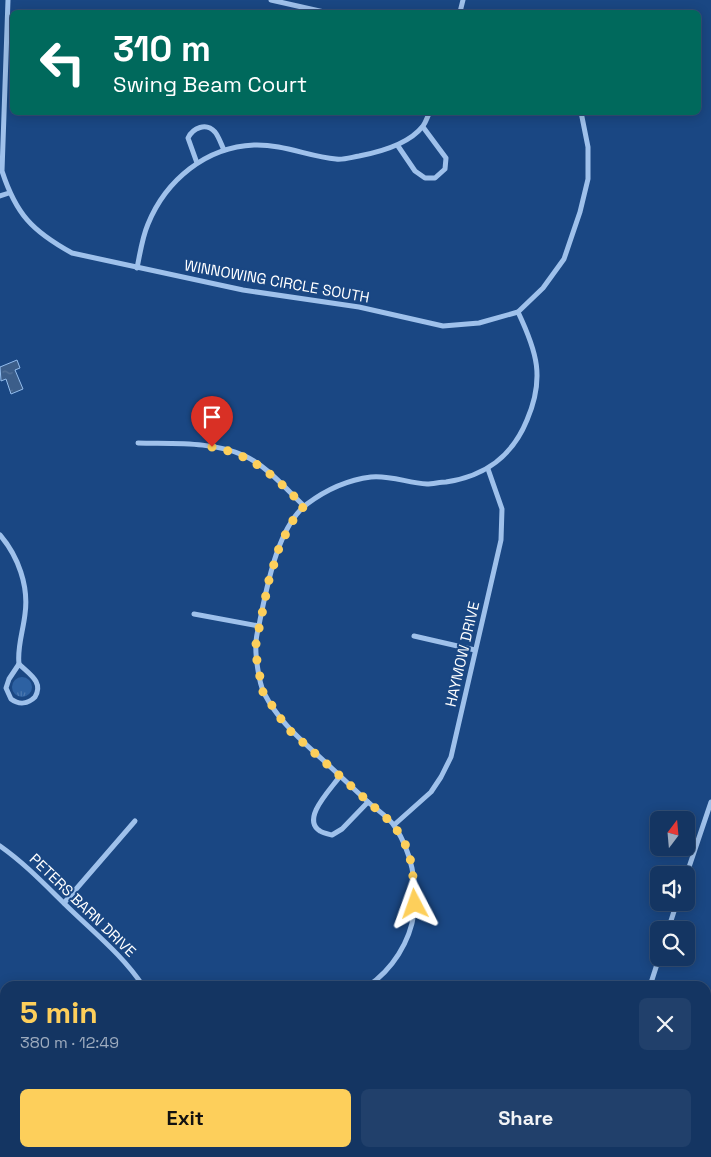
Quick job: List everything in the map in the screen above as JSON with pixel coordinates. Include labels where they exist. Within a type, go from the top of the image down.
[{"type":"street","name":"WINNOWING CIRCLE SOUTH","points":[[8,0],[2,171],[9,193],[18,209],[34,228],[51,241],[72,253],[243,290],[360,307],[443,326],[479,323],[518,312],[544,288],[564,259],[580,212],[588,179],[588,147],[582,115]]},
{"type":"street","points":[[271,0],[315,10]]},
{"type":"street","points":[[137,268],[147,226],[155,208],[171,184],[197,163],[224,150],[254,145],[283,148],[337,159],[365,155],[398,146],[422,127],[428,115]]},
{"type":"street","points":[[197,163],[188,138],[196,129],[205,127],[216,133],[224,150]]},
{"type":"street","points":[[398,146],[415,171],[425,178],[436,178],[445,169],[446,158],[422,127]]},
{"type":"street","points":[[0,196],[9,193]]},
{"type":"street","points":[[376,981],[381,978],[404,945],[412,924],[415,904],[409,851],[394,825],[287,728],[263,692],[257,662],[256,643],[259,626],[269,580],[279,548],[291,523],[304,506],[343,482],[374,477],[427,484],[470,477],[488,469],[514,443],[522,431],[534,403],[538,373],[532,341],[518,312]]},
{"type":"street","points":[[138,443],[201,445],[245,456],[264,468],[304,506]]},
{"type":"street","name":"HAYMOW DRIVE","points":[[394,825],[431,792],[441,778],[450,757],[501,540],[502,510],[488,469]]},
{"type":"street","points":[[0,535],[9,546],[21,572],[26,602],[18,653],[19,664],[9,679],[6,688],[11,700],[24,703],[35,697],[38,686],[34,678],[19,664]]},
{"type":"street","points":[[194,614],[259,626]]},
{"type":"street","points":[[414,636],[475,650]]},
{"type":"street","points":[[340,776],[314,812],[314,823],[319,831],[332,835],[342,829],[368,802]]},
{"type":"street","points":[[689,866],[711,802]]},
{"type":"street","points":[[64,903],[134,821]]},
{"type":"street","name":"PETERS BARN DRIVE","points":[[0,846],[18,859],[120,957],[139,981]]},
{"type":"street","points":[[652,981],[656,966]]},
{"type":"green space","points":[[22,677],[29,680],[32,687],[29,694],[22,697],[15,694],[12,687],[15,680]]},
{"type":"water","points":[[17,360],[20,368],[15,370],[23,389],[11,394],[6,379],[1,381],[0,367]]},
{"type":"route","points":[[212,447],[245,456],[264,468],[304,506],[291,523],[279,548],[269,580],[256,643],[257,662],[263,692],[287,728],[394,825],[409,851],[415,904]]}]
